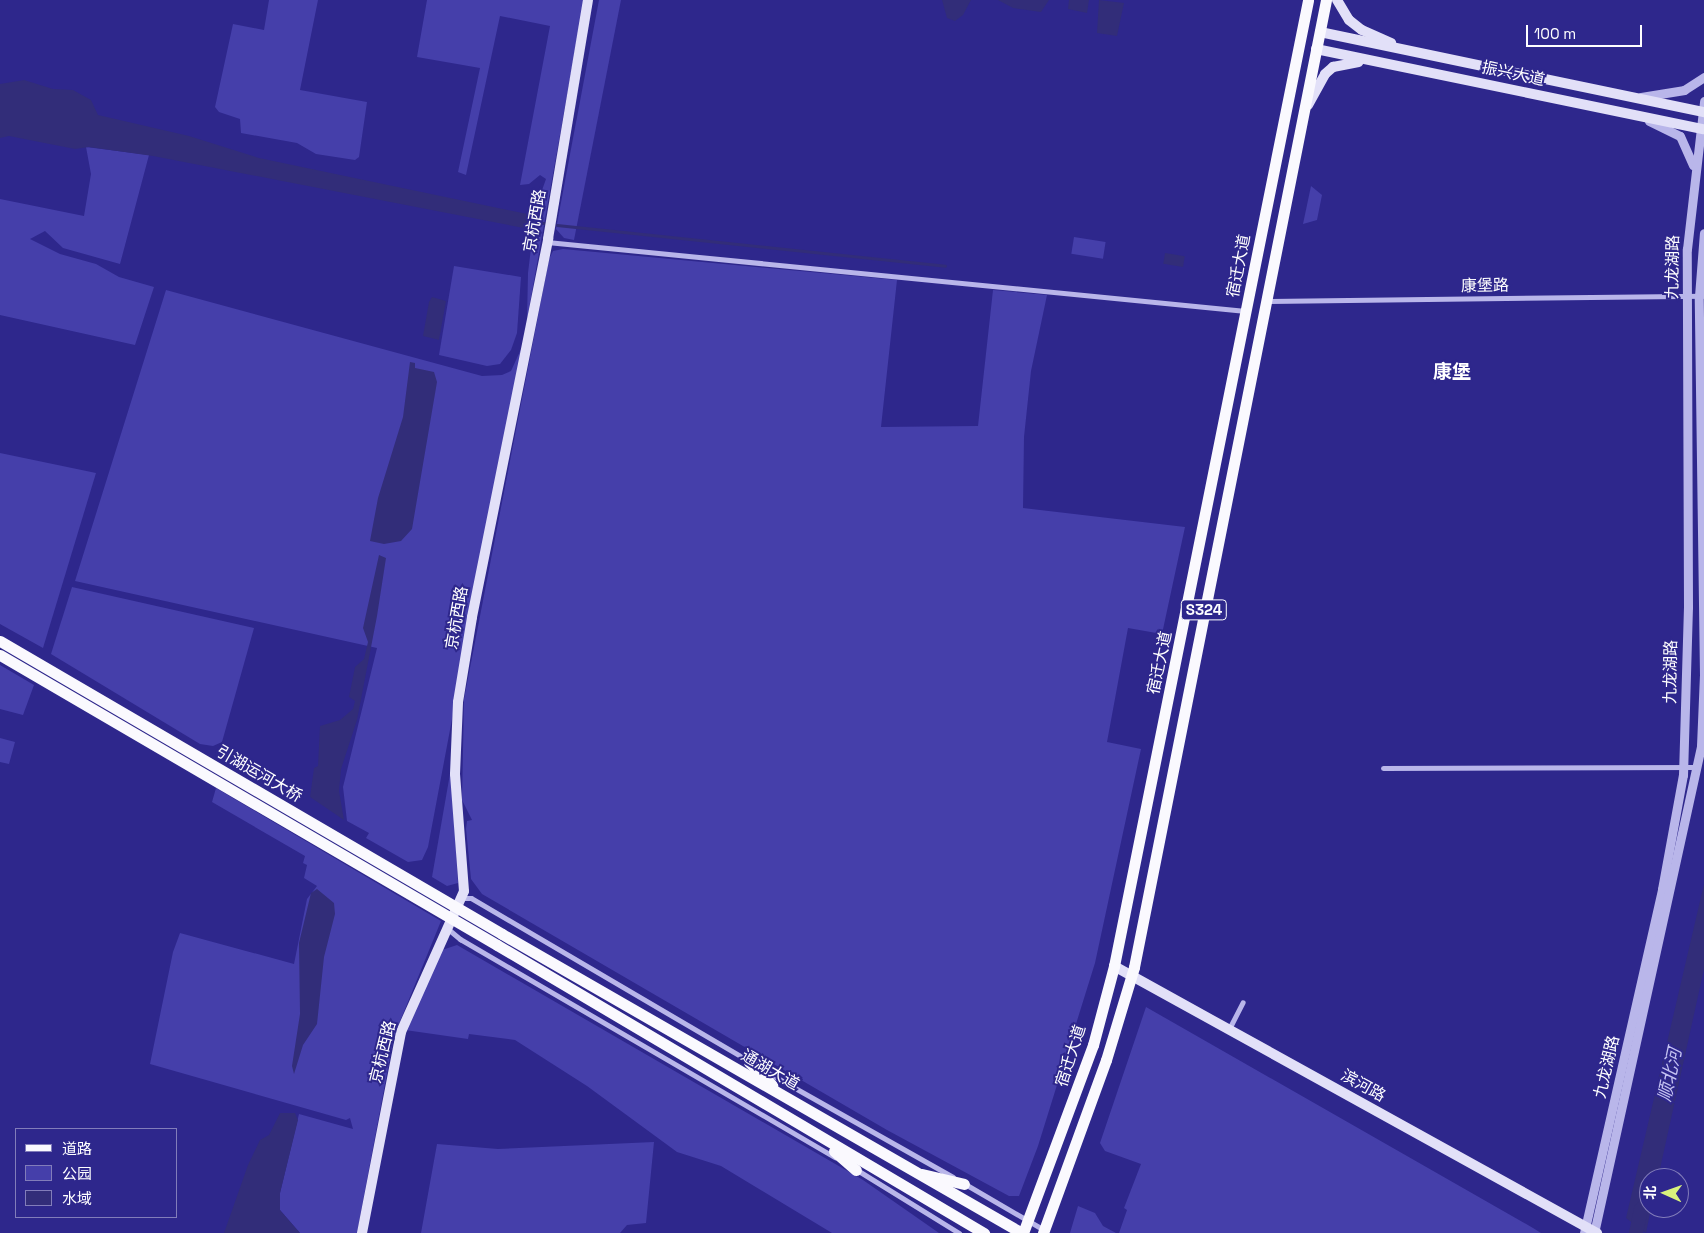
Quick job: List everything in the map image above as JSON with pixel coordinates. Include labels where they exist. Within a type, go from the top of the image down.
[{"type":"main road","name":"京杭西路","points":[[362,1233],[401,1032],[462,898],[464,880],[455,774],[458,702],[472,617],[547,242],[588,0]]},
{"type":"main road","name":"宿迁大道","points":[[1022,1233],[1093,1045],[1114,966],[1308,0]]},
{"type":"main road","name":"宿迁大道","points":[[1045,1232],[1106,1060],[1132,974],[1326,0]]},
{"type":"main road","points":[[1337,0],[1349,20],[1362,30],[1420,54]]},
{"type":"main road","name":"振兴大道","points":[[1320,32],[1703,112]]},
{"type":"main road","name":"振兴大道","points":[[1316,49],[1702,129]]},
{"type":"main road","points":[[1298,137],[1318,82],[1333,67],[1360,62],[1412,69]]},
{"type":"main road","name":"引湖运河大桥","points":[[0,641],[502,934]]},
{"type":"main road","name":"引湖运河大桥","points":[[0,655],[497,945]]},
{"type":"main road","name":"通湖大道","points":[[502,934],[1022,1233]]},
{"type":"main road","name":"通湖大道","points":[[497,945],[984,1233]]},
{"type":"main road","name":"滨河路","points":[[1114,966],[1132,974],[1591,1231]]},
{"type":"main road","points":[[749,1062],[784,1097]]},
{"type":"main road","points":[[821,1137],[856,1170]]},
{"type":"main road","points":[[915,1173],[964,1184]]},
{"type":"main road","points":[[961,1219],[969,1217],[970,1204]]},
{"type":"street","points":[[1634,98],[1684,90],[1704,77]]},
{"type":"street","name":"九龙湖路","points":[[1591,1231],[1662,889],[1684,766],[1688,606],[1687,249],[1704,101]]},
{"type":"street","points":[[1635,115],[1680,136],[1691,154],[1695,172]]},
{"type":"street","name":"九龙湖路","points":[[1591,1231],[1698,767],[1704,675],[1702,296],[1704,233]]},
{"type":"street","points":[[547,242],[1247,311]]},
{"type":"street","name":"康堡路","points":[[1265,301],[1702,296]]},
{"type":"street","points":[[1383,768],[1698,767]]},
{"type":"street","points":[[462,898],[471,898],[749,1062],[1045,1232]]},
{"type":"street","points":[[448,929],[460,939],[856,1170],[959,1233]]},
{"type":"street","points":[[1229,1029],[1243,1002]]},
{"type":"green space","points":[[269,0],[318,0],[300,90],[367,102],[359,157],[355,160],[316,154],[297,143],[241,133],[240,119],[219,112],[215,107],[233,24],[264,30]]},
{"type":"green space","points":[[427,0],[584,0],[527,320],[528,273],[536,207],[546,179],[540,175],[529,184],[520,185],[550,26],[500,16],[466,175],[458,172],[480,68],[417,57]]},
{"type":"green space","points":[[599,0],[621,0],[574,240],[564,238],[556,229]]},
{"type":"green space","points":[[86,147],[149,155],[120,264],[63,248],[45,231],[30,239],[60,254],[96,264],[119,277],[154,287],[135,345],[0,315],[0,199],[84,216],[91,174]]},
{"type":"green space","points":[[1311,186],[1322,195],[1317,220],[1303,224]]},
{"type":"green space","points":[[1074,237],[1106,242],[1103,259],[1071,254]]},
{"type":"green space","points":[[563,249],[897,280],[881,427],[978,426],[993,290],[1047,295],[1031,371],[1024,437],[1023,508],[1185,527],[1162,634],[1128,628],[1107,742],[1141,749],[1095,963],[1038,1146],[1019,1196],[1009,1196],[887,1130],[482,894],[471,879],[466,829],[467,821],[472,820],[462,800],[464,699],[549,259],[553,251]]},
{"type":"green space","points":[[454,266],[521,277],[517,333],[511,350],[500,364],[487,366],[439,355]]},
{"type":"green space","points":[[166,290],[482,376],[502,375],[511,371],[522,347],[428,847],[422,860],[408,862],[366,838],[369,833],[347,821],[343,787],[377,648],[75,581]]},
{"type":"green space","points":[[0,453],[96,473],[43,648],[0,624]]},
{"type":"green space","points":[[72,587],[254,628],[222,742],[213,746],[200,744],[51,654]]},
{"type":"green space","points":[[0,665],[34,685],[23,715],[0,709]]},
{"type":"green space","points":[[0,738],[15,742],[9,764],[0,762]]},
{"type":"green space","points":[[451,768],[458,883],[447,886],[432,877]]},
{"type":"green space","points":[[216,788],[441,921],[394,1036],[357,1233],[300,1233],[280,1210],[280,1193],[299,1114],[353,1129],[350,1118],[346,1120],[150,1064],[173,952],[180,933],[294,964],[307,899],[317,886],[304,878],[307,865],[303,863],[305,856],[212,802]]},
{"type":"green space","points":[[457,945],[863,1180],[939,1233],[832,1233],[721,1166],[677,1152],[587,1086],[515,1040],[469,1034],[468,1039],[405,1030],[442,950]]},
{"type":"green space","points":[[1146,1007],[1541,1233],[1119,1233],[1127,1210],[1124,1208],[1141,1164],[1105,1151],[1100,1143]]},
{"type":"green space","points":[[654,1142],[646,1223],[627,1225],[620,1233],[421,1233],[437,1144],[498,1149]]},
{"type":"green space","points":[[1078,1206],[1095,1213],[1103,1226],[1116,1233],[1070,1233]]},
{"type":"water","points":[[942,0],[971,0],[963,15],[955,21],[947,18]]},
{"type":"water","points":[[998,0],[1049,0],[1041,12],[1013,8]]},
{"type":"water","points":[[1069,0],[1089,0],[1087,13],[1068,9]]},
{"type":"water","points":[[1099,0],[1124,3],[1117,36],[1097,33]]},
{"type":"water","points":[[24,80],[53,89],[73,90],[91,100],[98,115],[189,136],[259,158],[532,215],[529,229],[153,156],[89,147],[75,149],[9,136],[0,138],[0,84]]},
{"type":"water","points":[[1165,253],[1185,256],[1183,267],[1163,264]]},
{"type":"water","points":[[432,297],[446,301],[439,340],[423,336],[429,302]]},
{"type":"water","points":[[410,362],[415,363],[415,368],[434,372],[437,382],[412,529],[401,541],[384,544],[370,541],[378,498],[403,417]]},
{"type":"water","points":[[379,555],[386,558],[377,616],[357,720],[341,769],[339,791],[344,820],[310,797],[314,768],[318,766],[320,726],[340,720],[353,709],[355,701],[349,697],[355,667],[364,659],[368,642],[363,628]]},
{"type":"water","points":[[1704,884],[1704,969],[1660,1168],[1639,1168],[1639,1218],[1649,1218],[1646,1233],[1626,1218]]},
{"type":"water","points":[[317,889],[334,903],[335,914],[324,957],[317,1024],[303,1045],[294,1074],[292,1066],[300,1014],[299,943],[311,893]]},
{"type":"water","points":[[280,1113],[295,1113],[298,1120],[280,1193],[280,1210],[300,1233],[224,1233],[248,1165],[260,1140],[269,1135]]},
{"type":"waterway","points":[[530,222],[544,223]]},
{"type":"waterway","points":[[557,225],[945,266]]},
{"type":"waterway","name":"顺北河","points":[[1636,1233],[1639,1218]]},
{"type":"district","name":"康堡","points":[[1452,372]]}]
